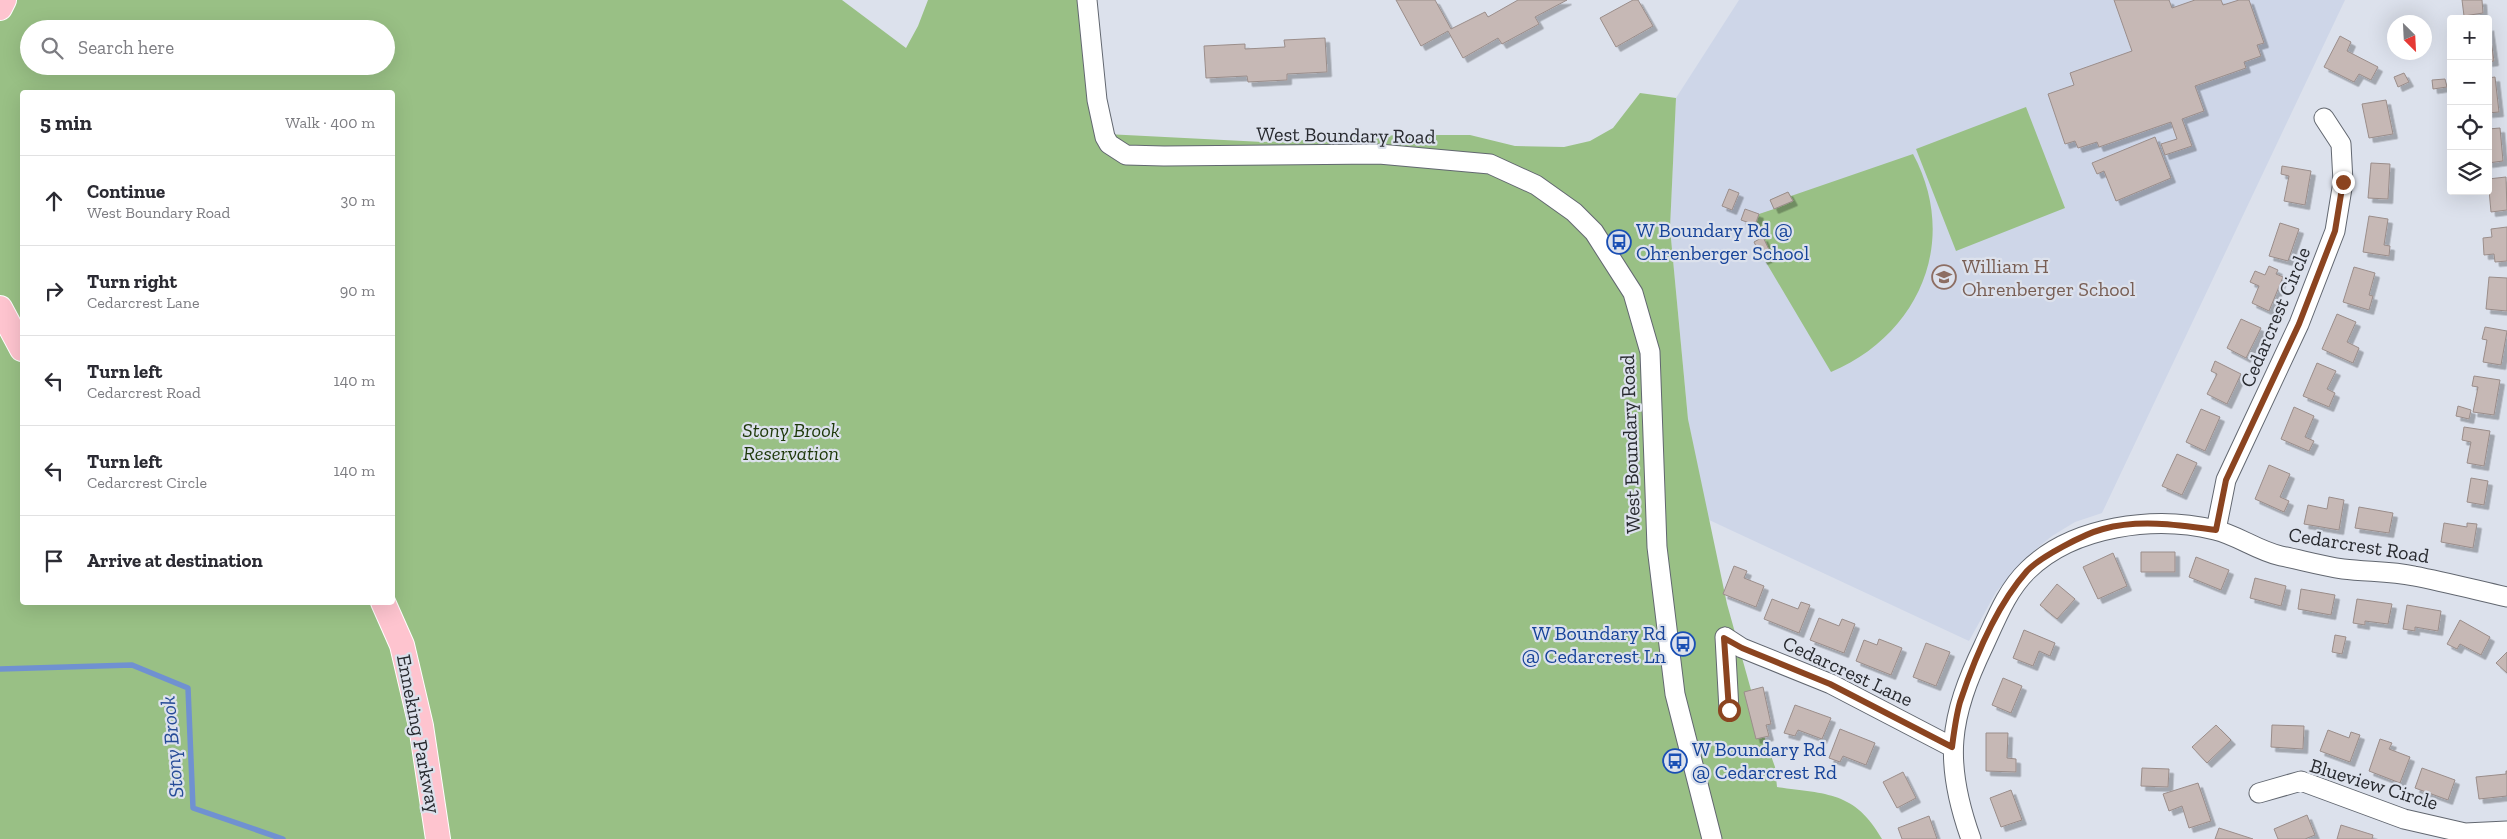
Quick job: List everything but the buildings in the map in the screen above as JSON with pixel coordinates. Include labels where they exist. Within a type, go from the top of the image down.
[{"type":"main road","points":[[0,8],[4,0]]},
{"type":"main road","points":[[0,308],[20,345]]},
{"type":"main road","name":"Enneking Parkway","points":[[384,605],[402,646],[421,726],[438,839]]},
{"type":"street","name":"West Boundary Road","points":[[1087,0],[1097,100],[1105,137],[1109,144],[1126,155],[1379,154],[1490,164],[1536,185],[1574,212],[1594,232],[1633,293],[1650,352],[1657,547],[1675,694],[1712,839]]},
{"type":"street","name":"Cedarcrest Circle","points":[[2216,530],[2226,480],[2299,324],[2335,231],[2343,182],[2340,144],[2324,118]]},
{"type":"street","name":"Cedarcrest Road","points":[[1970,839],[1952,771],[1952,747],[1960,704],[1980,653],[2006,598],[2028,570],[2056,551],[2102,529],[2167,523],[2216,530],[2278,555],[2343,568],[2412,575],[2507,597]]},
{"type":"street","name":"Cedarcrest Lane","points":[[1729,710],[1724,638],[1742,648],[1830,684],[1952,747]]},
{"type":"street","name":"Blueview Circle","points":[[2259,793],[2301,780],[2404,819],[2465,833],[2507,832]]},
{"type":"shaded area","name":"William H Ohrenberger School","points":[[1739,0],[2345,0],[2102,513],[2075,522],[2052,536],[2030,554],[1996,592],[1969,641],[1707,519],[1688,419],[1670,228],[1676,98]]},
{"type":"green space","name":"Stony Brook Reservation","points":[[0,0],[842,0],[906,48],[918,26],[928,0],[1084,0],[1106,134],[1263,142],[1400,135],[1470,135],[1515,146],[1564,147],[1590,141],[1613,128],[1640,93],[1676,98],[1670,228],[1688,419],[1727,604],[1763,733],[1775,767],[1777,787],[1825,794],[1850,803],[1872,823],[1882,839],[0,839]]},
{"type":"green space","points":[[2026,107],[2065,208],[1956,251],[1916,149]]},
{"type":"green space","points":[[1913,154],[1927,187],[1932,220],[1931,251],[1923,282],[1908,310],[1888,335],[1862,356],[1831,372],[1754,242],[1762,237],[1755,225],[1759,214],[1774,209],[1770,200],[1788,192],[1791,196]]},
{"type":"waterway","name":"Stony Brook","points":[[0,669],[132,665],[188,688],[193,808],[283,839]]},
{"type":"place","name":"W Boundary Rd @ Ohrenberger School","points":[[1619,242]]},
{"type":"place","name":"William H Ohrenberger School","points":[[1944,277]]},
{"type":"place","name":"W Boundary Rd @ Cedarcrest Ln","points":[[1683,644]]},
{"type":"place","name":"W Boundary Rd @ Cedarcrest Rd","points":[[1675,761]]},
{"type":"route","points":[[1729,710],[1724,638],[1742,648],[1830,684],[1952,747],[1960,704],[1980,653],[2006,598],[2028,570],[2056,551],[2102,529],[2167,523],[2216,530],[2226,480],[2299,324],[2335,231],[2343,182]]}]
